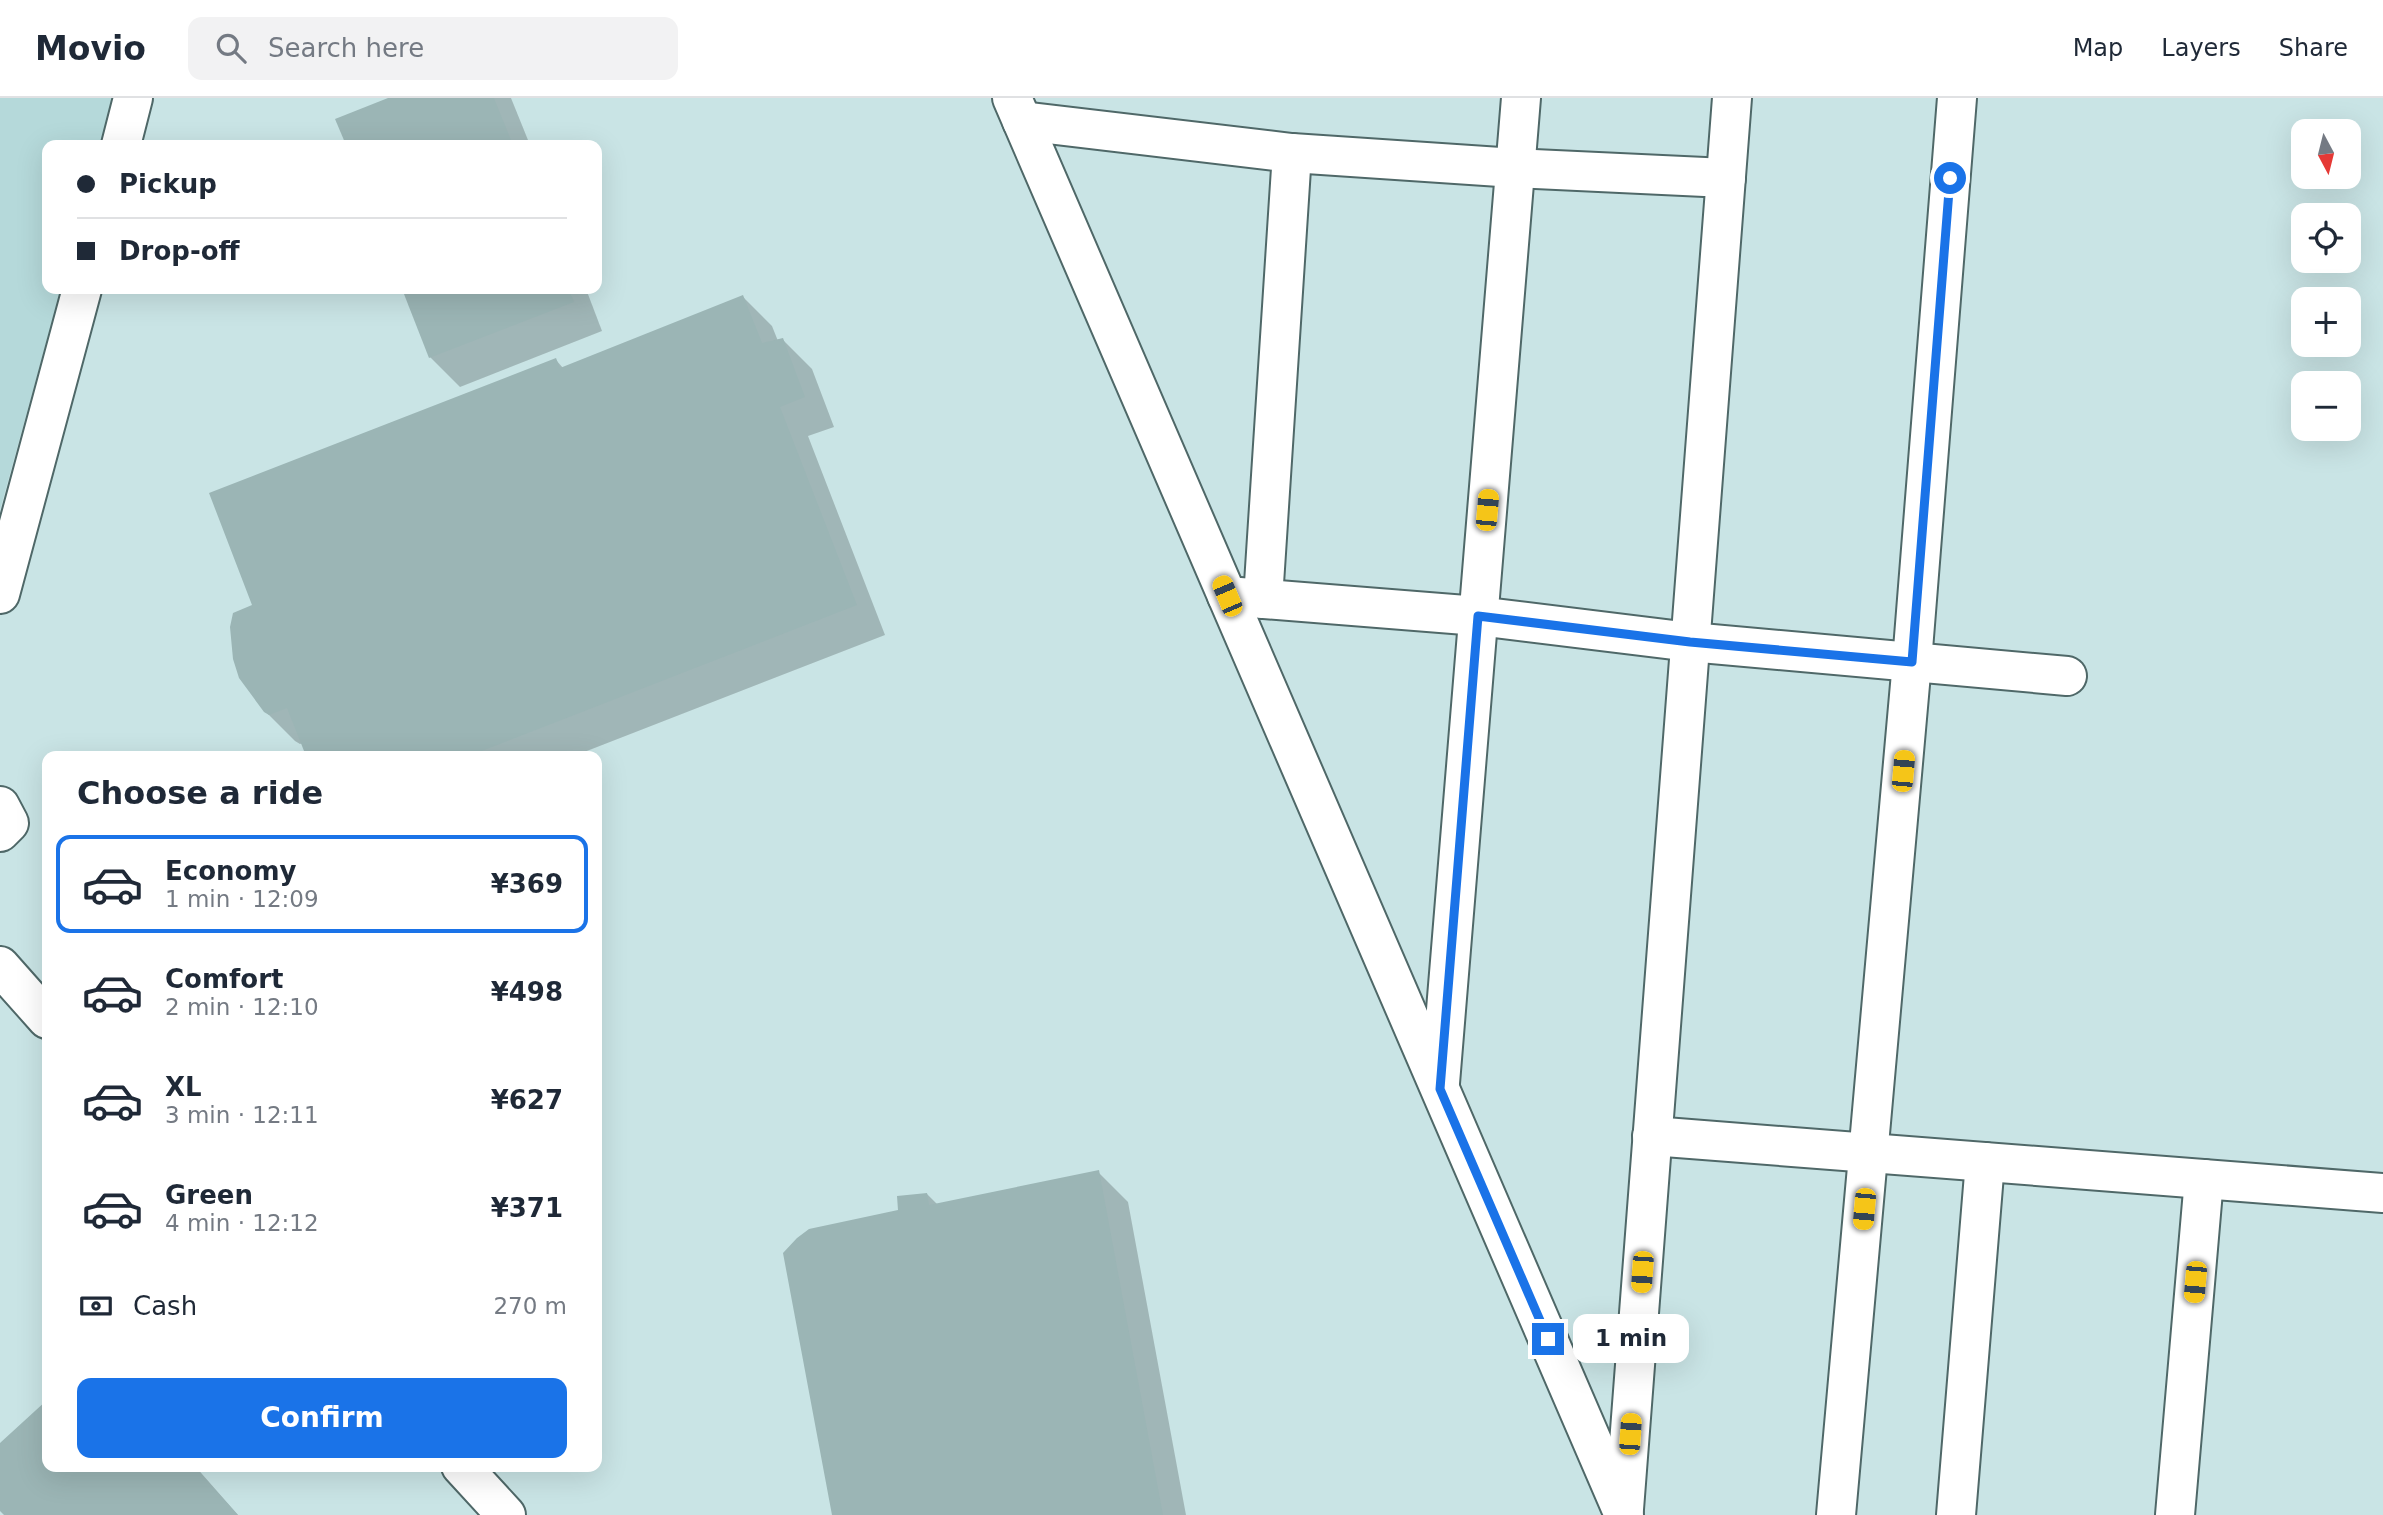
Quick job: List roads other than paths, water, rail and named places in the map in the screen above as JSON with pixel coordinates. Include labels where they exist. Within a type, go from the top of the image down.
[{"type":"street","points":[[122,140],[134,98]]},
{"type":"street","points":[[1440,1089],[1521,98]]},
{"type":"street","points":[[1624,1515],[1732,98]]},
{"type":"street","points":[[1836,1515],[1912,662],[1957,98]]},
{"type":"street","points":[[1017,109],[1292,153],[1515,168],[1726,178]]},
{"type":"street","points":[[1017,109],[1245,598],[1440,1089],[1624,1515]]},
{"type":"street","points":[[1245,598],[1292,153]]},
{"type":"street","points":[[0,594],[81,294]]},
{"type":"street","points":[[1245,598],[1478,616],[1690,642],[2067,676]]},
{"type":"street","points":[[0,806],[9,823],[0,832]]},
{"type":"street","points":[[0,966],[42,1013]]},
{"type":"street","points":[[1652,1136],[2383,1193]]},
{"type":"street","points":[[1956,1515],[1984,1162]]},
{"type":"street","points":[[2175,1515],[2204,1179]]},
{"type":"street","points":[[467,1472],[506,1515]]}]
